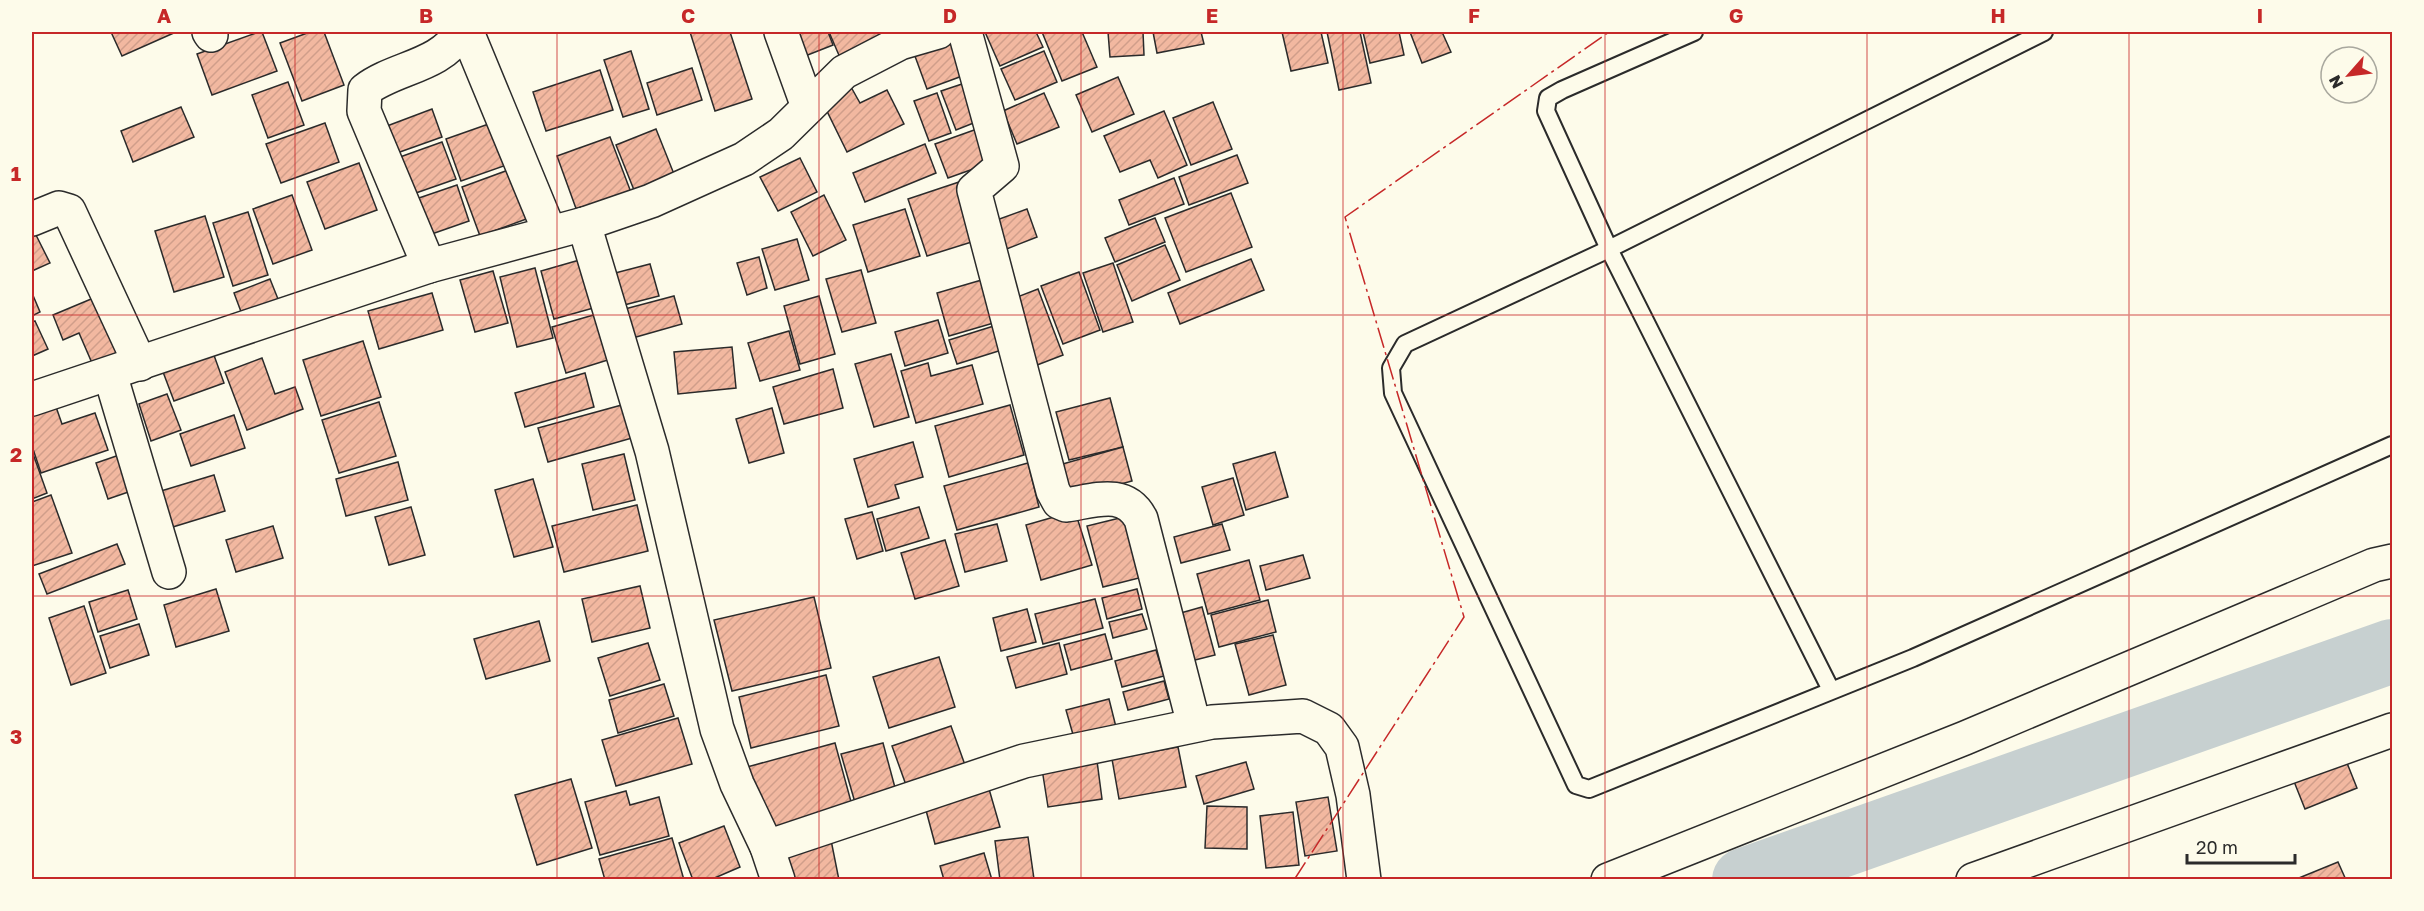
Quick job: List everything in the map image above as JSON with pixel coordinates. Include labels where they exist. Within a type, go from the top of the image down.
[{"type":"street","points":[[429,266],[364,111],[365,90],[379,80],[422,65],[456,39],[461,32]]},
{"type":"street","points":[[467,32],[550,233]]},
{"type":"street","points":[[781,32],[808,106]]},
{"type":"street","points":[[32,399],[429,266],[584,224],[651,201],[744,159],[781,134],[844,72],[898,37],[938,32]]},
{"type":"street","points":[[965,32],[1002,166],[974,190],[1053,491],[1059,502],[1066,505],[1114,498],[1135,508],[1141,519],[1194,726]]},
{"type":"street","points":[[32,219],[59,208],[69,211],[125,369],[170,572]]},
{"type":"street","points":[[584,224],[652,451],[717,729],[737,784],[767,847],[778,879]]},
{"type":"street","points":[[1608,879],[1965,738],[2374,565],[2392,561]]},
{"type":"street","points":[[767,847],[1024,760],[1238,719],[1303,716],[1318,721],[1329,729],[1342,747],[1353,795],[1364,879]]},
{"type":"street","points":[[1973,879],[2392,730]]},
{"type":"lane","points":[[1694,32],[1548,98],[1546,111],[1609,249],[1831,690]]},
{"type":"lane","points":[[2044,32],[1609,249],[1405,344],[1391,368],[1393,393],[1576,785],[1589,789],[1831,690],[2129,564],[2392,446]]},
{"type":"building","points":[[111,32],[176,32],[122,56]]},
{"type":"building","points":[[262,32],[277,71],[212,95],[197,54]]},
{"type":"building","points":[[310,32],[324,32],[344,85],[302,101],[280,43]]},
{"type":"building","points":[[690,32],[730,32],[752,99],[715,111]]},
{"type":"building","points":[[784,32],[828,32],[833,45],[795,60]]},
{"type":"building","points":[[829,32],[888,32],[841,60]]},
{"type":"building","points":[[985,32],[1036,32],[1043,47],[1000,66]]},
{"type":"building","points":[[1042,32],[1082,32],[1097,67],[1062,81]]},
{"type":"building","points":[[1108,32],[1143,32],[1144,55],[1110,57]]},
{"type":"building","points":[[1153,32],[1201,32],[1204,44],[1157,53]]},
{"type":"building","points":[[1282,32],[1321,32],[1328,63],[1291,71]]},
{"type":"building","points":[[1327,32],[1360,32],[1371,83],[1339,90]]},
{"type":"building","points":[[1363,32],[1399,32],[1404,55],[1370,63]]},
{"type":"building","points":[[1410,32],[1442,32],[1451,52],[1422,63]]},
{"type":"building","points":[[950,34],[965,75],[927,89],[912,48]]},
{"type":"building","points":[[631,51],[649,109],[623,117],[604,60]]},
{"type":"building","points":[[1044,51],[1057,82],[1015,100],[1001,69]]},
{"type":"building","points":[[692,68],[702,100],[657,115],[647,83]]},
{"type":"building","points":[[600,70],[613,110],[546,131],[533,92]]},
{"type":"building","points":[[1118,77],[1134,114],[1092,132],[1076,95]]},
{"type":"building","points":[[288,82],[304,125],[268,138],[252,95]]},
{"type":"building","points":[[962,84],[976,122],[956,130],[941,91]]},
{"type":"building","points":[[851,87],[860,103],[887,90],[904,124],[847,152],[822,101]]},
{"type":"building","points":[[937,93],[951,133],[929,141],[914,101]]},
{"type":"building","points":[[1044,93],[1059,127],[1017,144],[1003,111]]},
{"type":"building","points":[[1213,102],[1232,149],[1191,165],[1173,118]]},
{"type":"building","points":[[181,107],[194,137],[133,162],[121,131]]},
{"type":"building","points":[[432,109],[442,137],[397,153],[387,126]]},
{"type":"building","points":[[1164,111],[1187,165],[1158,178],[1150,160],[1120,172],[1104,136]]},
{"type":"building","points":[[500,120],[515,162],[461,181],[446,139]]},
{"type":"building","points":[[325,123],[339,162],[281,183],[266,144]]},
{"type":"building","points":[[656,129],[676,179],[636,195],[616,145]]},
{"type":"building","points":[[977,129],[990,163],[948,178],[935,144]]},
{"type":"building","points":[[610,137],[632,195],[578,214],[557,156]]},
{"type":"building","points":[[442,142],[456,179],[413,194],[400,157]]},
{"type":"building","points":[[925,144],[936,173],[865,202],[853,173]]},
{"type":"building","points":[[1237,155],[1248,183],[1189,205],[1179,177]]},
{"type":"building","points":[[800,158],[817,192],[778,211],[760,177]]},
{"type":"building","points":[[359,163],[377,210],[325,229],[307,182]]},
{"type":"building","points":[[511,169],[529,218],[480,236],[462,187]]},
{"type":"building","points":[[1174,178],[1184,204],[1129,225],[1119,200]]},
{"type":"building","points":[[959,182],[978,240],[927,256],[908,199]]},
{"type":"building","points":[[457,185],[469,221],[426,236],[413,200]]},
{"type":"building","points":[[1231,193],[1252,247],[1186,272],[1165,218]]},
{"type":"building","points":[[292,195],[312,250],[273,264],[253,209]]},
{"type":"building","points":[[824,195],[846,240],[813,256],[791,212]]},
{"type":"building","points":[[905,209],[920,256],[868,272],[853,225]]},
{"type":"building","points":[[1027,209],[1037,237],[1004,250],[994,221]]},
{"type":"building","points":[[248,212],[268,275],[233,286],[213,223]]},
{"type":"building","points":[[205,216],[224,277],[174,292],[155,231]]},
{"type":"building","points":[[1155,218],[1165,242],[1115,262],[1105,238]]},
{"type":"building","points":[[35,233],[50,263],[32,271],[32,234]]},
{"type":"building","points":[[797,239],[809,280],[775,290],[762,249]]},
{"type":"building","points":[[1165,245],[1180,280],[1132,301],[1117,265]]},
{"type":"building","points":[[759,257],[767,288],[747,295],[737,263]]},
{"type":"building","points":[[583,259],[597,307],[554,319],[541,271]]},
{"type":"building","points":[[1251,259],[1264,290],[1180,324],[1168,293]]},
{"type":"building","points":[[1113,263],[1133,322],[1103,332],[1083,273]]},
{"type":"building","points":[[650,264],[659,296],[624,305],[615,273]]},
{"type":"building","points":[[535,268],[553,338],[517,347],[500,277]]},
{"type":"building","points":[[861,270],[876,323],[842,332],[826,279]]},
{"type":"building","points":[[493,271],[508,323],[475,332],[460,280]]},
{"type":"building","points":[[1079,272],[1100,330],[1063,344],[1041,286]]},
{"type":"building","points":[[270,279],[280,304],[243,317],[234,293]]},
{"type":"building","points":[[985,279],[997,322],[949,336],[937,293]]},
{"type":"building","points":[[1038,289],[1063,355],[1032,367],[1007,301]]},
{"type":"building","points":[[32,293],[40,312],[32,316]]},
{"type":"building","points":[[432,293],[443,330],[379,349],[368,311]]},
{"type":"building","points":[[103,294],[126,349],[92,363],[79,333],[63,340],[53,315]]},
{"type":"building","points":[[674,296],[682,324],[629,339],[621,310]]},
{"type":"building","points":[[819,296],[835,354],[800,364],[784,306]]},
{"type":"building","points":[[597,314],[611,359],[566,373],[552,327]]},
{"type":"building","points":[[938,320],[948,353],[905,366],[895,332]]},
{"type":"building","points":[[35,321],[48,349],[32,356],[32,322]]},
{"type":"building","points":[[997,325],[1005,349],[957,364],[949,340]]},
{"type":"building","points":[[789,331],[800,370],[760,381],[748,343]]},
{"type":"building","points":[[363,341],[381,397],[321,416],[303,360]]},
{"type":"building","points":[[211,347],[224,383],[174,401],[160,364]]},
{"type":"building","points":[[732,347],[736,388],[678,394],[674,352]]},
{"type":"building","points":[[891,354],[909,417],[874,427],[855,364]]},
{"type":"building","points":[[262,358],[275,394],[295,387],[303,409],[247,430],[225,372]]},
{"type":"building","points":[[928,363],[931,376],[972,365],[983,404],[916,423],[901,371]]},
{"type":"building","points":[[833,369],[843,408],[784,424],[773,387]]},
{"type":"building","points":[[585,373],[594,407],[525,427],[515,393]]},
{"type":"building","points":[[167,394],[181,430],[151,441],[139,404]]},
{"type":"building","points":[[1110,398],[1123,447],[1069,460],[1056,412]]},
{"type":"building","points":[[379,402],[396,456],[339,473],[322,420]]},
{"type":"building","points":[[629,403],[639,436],[548,462],[538,428]]},
{"type":"building","points":[[55,404],[62,424],[95,413],[108,450],[41,473],[32,446],[32,412]]},
{"type":"building","points":[[1010,405],[1024,455],[949,477],[935,426]]},
{"type":"building","points":[[772,408],[784,453],[749,463],[736,419]]},
{"type":"building","points":[[234,415],[245,448],[191,466],[180,434]]},
{"type":"building","points":[[913,442],[923,477],[895,485],[899,498],[868,507],[854,459]]},
{"type":"building","points":[[1123,447],[1132,481],[1069,498],[1059,465]]},
{"type":"building","points":[[32,451],[47,493],[32,499]]},
{"type":"building","points":[[128,452],[140,488],[108,499],[96,463]]},
{"type":"building","points":[[1275,452],[1288,497],[1246,510],[1233,464]]},
{"type":"building","points":[[624,454],[635,500],[593,510],[582,464]]},
{"type":"building","points":[[398,462],[408,500],[346,516],[336,479]]},
{"type":"building","points":[[1028,463],[1039,507],[957,530],[944,486]]},
{"type":"building","points":[[214,475],[225,511],[163,530],[151,494]]},
{"type":"building","points":[[1233,478],[1244,515],[1213,525],[1202,487]]},
{"type":"building","points":[[533,479],[553,547],[514,557],[495,490]]},
{"type":"building","points":[[51,495],[72,553],[32,566],[32,502]]},
{"type":"building","points":[[637,505],[648,551],[564,572],[552,526]]},
{"type":"building","points":[[411,507],[425,555],[389,565],[375,517]]},
{"type":"building","points":[[919,507],[929,538],[886,551],[877,519]]},
{"type":"building","points":[[1075,511],[1092,565],[1041,580],[1026,525]]},
{"type":"building","points":[[872,512],[883,551],[857,559],[845,519]]},
{"type":"building","points":[[1128,516],[1143,577],[1103,587],[1087,526]]},
{"type":"building","points":[[997,524],[1007,561],[965,572],[955,534]]},
{"type":"building","points":[[1222,524],[1230,550],[1181,563],[1174,537]]},
{"type":"building","points":[[273,526],[283,558],[236,572],[226,540]]},
{"type":"building","points":[[945,540],[959,586],[915,599],[901,553]]},
{"type":"building","points":[[117,544],[125,564],[47,594],[39,574]]},
{"type":"building","points":[[1303,555],[1310,578],[1266,590],[1260,566]]},
{"type":"building","points":[[1249,560],[1260,600],[1208,614],[1197,574]]},
{"type":"building","points":[[640,586],[650,628],[592,642],[582,599]]},
{"type":"building","points":[[216,589],[229,631],[176,647],[164,605]]},
{"type":"building","points":[[1137,589],[1142,609],[1107,619],[1102,598]]},
{"type":"building","points":[[128,590],[137,619],[98,632],[89,602]]},
{"type":"building","points":[[814,597],[831,668],[732,691],[714,620]]},
{"type":"building","points":[[1095,599],[1103,628],[1043,644],[1035,614]]},
{"type":"building","points":[[1268,600],[1276,632],[1219,647],[1211,615]]},
{"type":"building","points":[[84,606],[106,673],[71,685],[49,618]]},
{"type":"building","points":[[1202,607],[1215,655],[1183,663],[1170,616]]},
{"type":"building","points":[[1027,609],[1036,642],[1001,651],[993,618]]},
{"type":"building","points":[[1142,614],[1147,629],[1113,638],[1109,622]]},
{"type":"building","points":[[539,621],[550,661],[486,679],[474,639]]},
{"type":"building","points":[[139,624],[149,655],[110,668],[100,636]]},
{"type":"building","points":[[1105,634],[1112,659],[1071,670],[1064,645]]},
{"type":"building","points":[[1273,635],[1286,685],[1249,695],[1235,644]]},
{"type":"building","points":[[648,643],[660,680],[610,696],[598,658]]},
{"type":"building","points":[[1059,643],[1067,674],[1016,688],[1007,657]]},
{"type":"building","points":[[1156,650],[1164,676],[1122,687],[1115,661]]},
{"type":"building","points":[[939,657],[955,707],[889,728],[873,677]]},
{"type":"building","points":[[826,675],[839,726],[751,748],[739,697]]},
{"type":"building","points":[[1164,681],[1169,699],[1128,710],[1123,692]]},
{"type":"building","points":[[664,684],[674,716],[618,733],[609,700]]},
{"type":"building","points":[[1109,699],[1116,727],[1074,738],[1066,710]]},
{"type":"building","points":[[678,718],[692,764],[616,786],[602,740]]},
{"type":"building","points":[[951,726],[965,765],[906,785],[892,746]]},
{"type":"building","points":[[835,743],[853,809],[764,832],[747,767]]},
{"type":"building","points":[[883,743],[897,795],[856,806],[841,754]]},
{"type":"building","points":[[1178,747],[1186,787],[1119,799],[1112,759]]},
{"type":"building","points":[[2343,753],[2357,788],[2305,809],[2291,774]]},
{"type":"building","points":[[1097,761],[1102,799],[1048,807],[1042,769]]},
{"type":"building","points":[[1246,762],[1254,789],[1204,804],[1196,776]]},
{"type":"building","points":[[571,779],[592,848],[537,865],[515,795]]},
{"type":"building","points":[[987,782],[1000,827],[935,844],[923,799]]},
{"type":"building","points":[[626,791],[630,805],[659,797],[669,836],[600,855],[585,802]]},
{"type":"building","points":[[1328,797],[1337,851],[1305,856],[1296,802]]},
{"type":"building","points":[[1207,806],[1247,807],[1247,849],[1205,848]]},
{"type":"building","points":[[1293,812],[1299,865],[1266,868],[1260,816]]},
{"type":"building","points":[[724,826],[740,867],[710,880],[693,880],[679,843]]},
{"type":"building","points":[[830,835],[839,880],[792,880],[785,844]]},
{"type":"building","points":[[1028,837],[1034,879],[1000,880],[995,841]]},
{"type":"building","points":[[672,838],[684,880],[605,880],[599,859]]},
{"type":"building","points":[[984,853],[992,880],[944,880],[940,866]]},
{"type":"building","points":[[2338,862],[2346,880],[2294,880]]},
{"type":"waterway","points":[[1744,880],[2392,651]]},
{"type":"power","points":[[1294,880],[1464,617],[1345,217],[1609,32]]}]
